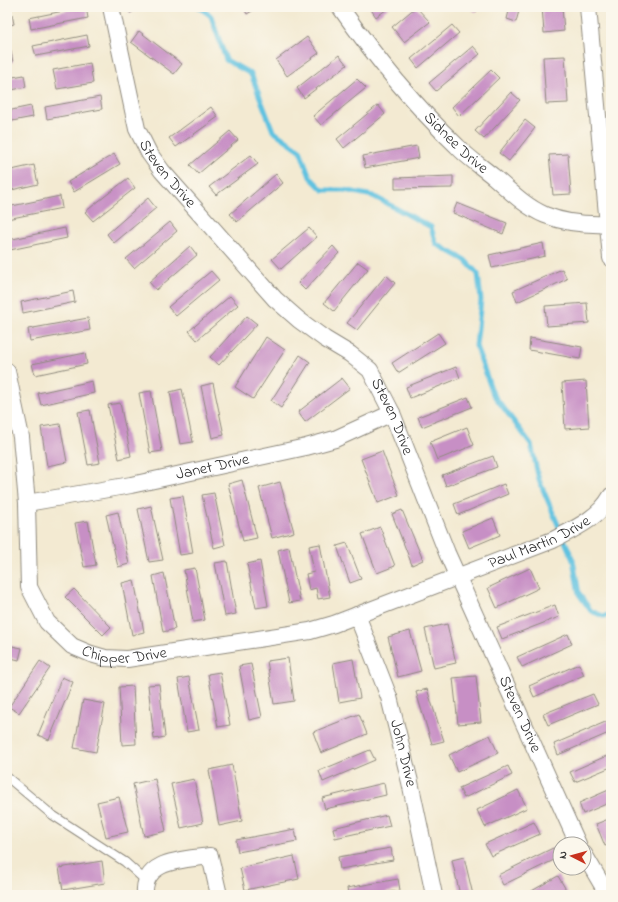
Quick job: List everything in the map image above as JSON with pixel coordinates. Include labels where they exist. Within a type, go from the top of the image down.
[{"type":"street","name":"Steven Drive","points":[[111,7],[137,129],[162,170],[275,299],[299,320],[325,339],[350,354],[370,370],[392,413],[458,577],[574,836]]},
{"type":"street","name":"Sidnee Drive","points":[[340,7],[369,48],[415,103],[458,147],[511,193],[544,214],[556,219],[594,224],[608,224]]},
{"type":"street","points":[[588,7],[611,258]]},
{"type":"street","name":"Chipper Drive","points":[[7,371],[20,438],[27,503],[29,587],[47,622],[72,646],[91,654],[112,659],[144,658],[174,651],[310,631],[458,577]]},
{"type":"street","name":"Janet Drive","points":[[27,503],[131,484],[306,447],[334,439],[392,413]]},
{"type":"street","name":"Paul Martin Drive","points":[[458,577],[553,540],[578,527],[610,502]]},
{"type":"street","name":"John Drive","points":[[357,615],[389,697],[410,782],[434,895]]},
{"type":"street","points":[[146,888],[150,872],[158,866],[210,856],[218,895]]},
{"type":"street","points":[[592,868],[608,895]]},
{"type":"lane","points":[[7,777],[51,814],[124,862],[146,888]]},
{"type":"building","points":[[86,7],[88,18],[31,29],[29,18]]},
{"type":"building","points":[[128,7],[144,7],[130,13]]},
{"type":"building","points":[[243,7],[259,7],[247,14]]},
{"type":"building","points":[[390,7],[376,17],[370,8]]},
{"type":"building","points":[[416,7],[430,22],[404,42],[392,27]]},
{"type":"building","points":[[468,7],[479,7],[476,12]]},
{"type":"building","points":[[510,7],[520,7],[516,22],[507,19]]},
{"type":"building","points":[[542,7],[562,7],[564,31],[544,33]]},
{"type":"building","points":[[7,14],[12,14],[14,24],[7,26]]},
{"type":"building","points":[[452,25],[459,33],[418,68],[411,59]]},
{"type":"building","points":[[139,31],[182,64],[174,74],[131,42]]},
{"type":"building","points":[[87,35],[89,46],[36,56],[33,46]]},
{"type":"building","points":[[307,37],[319,53],[287,76],[276,60]]},
{"type":"building","points":[[9,42],[13,62],[7,63],[7,43]]},
{"type":"building","points":[[473,46],[480,54],[436,91],[429,83]]},
{"type":"building","points":[[339,55],[347,65],[304,98],[297,88]]},
{"type":"building","points":[[565,56],[568,103],[546,104],[543,57]]},
{"type":"building","points":[[90,63],[93,83],[57,89],[53,70]]},
{"type":"building","points":[[491,70],[499,78],[459,116],[452,107]]},
{"type":"building","points":[[24,75],[26,87],[7,91],[7,78]]},
{"type":"building","points":[[357,79],[366,88],[321,125],[313,116]]},
{"type":"building","points":[[511,92],[520,100],[484,139],[475,131]]},
{"type":"building","points":[[100,97],[102,109],[47,119],[45,107]]},
{"type":"building","points":[[378,105],[385,114],[344,148],[337,139]]},
{"type":"building","points":[[31,106],[33,117],[7,122],[7,111]]},
{"type":"building","points":[[211,107],[218,117],[176,147],[169,138]]},
{"type":"building","points":[[525,120],[535,128],[509,161],[499,153]]},
{"type":"building","points":[[230,131],[238,140],[198,174],[190,165]]},
{"type":"building","points":[[417,146],[419,158],[365,168],[363,156]]},
{"type":"building","points":[[114,154],[120,164],[74,192],[68,182]]},
{"type":"building","points":[[568,154],[571,194],[553,195],[549,155]]},
{"type":"building","points":[[251,155],[258,164],[216,195],[209,187]]},
{"type":"building","points":[[34,165],[38,184],[7,191],[7,171]]},
{"type":"building","points":[[276,174],[283,183],[237,222],[230,214]]},
{"type":"building","points":[[453,176],[453,188],[395,189],[395,178]]},
{"type":"building","points":[[128,178],[135,188],[93,221],[85,212]]},
{"type":"building","points":[[60,196],[62,208],[7,219],[7,207]]},
{"type":"building","points":[[148,198],[156,208],[114,243],[107,234]]},
{"type":"building","points":[[457,203],[507,223],[503,234],[453,213]]},
{"type":"building","points":[[170,222],[177,231],[134,268],[126,259]]},
{"type":"building","points":[[65,228],[67,238],[10,250],[8,240]]},
{"type":"building","points":[[309,228],[317,237],[281,269],[272,259]]},
{"type":"building","points":[[543,243],[545,256],[492,268],[489,255]]},
{"type":"building","points":[[190,246],[197,255],[156,290],[149,282]]},
{"type":"building","points":[[333,246],[339,253],[305,290],[298,283]]},
{"type":"building","points":[[358,262],[368,269],[334,311],[324,303]]},
{"type":"building","points":[[562,269],[567,279],[517,302],[513,291]]},
{"type":"building","points":[[211,271],[219,280],[176,316],[168,307]]},
{"type":"building","points":[[386,275],[395,283],[357,330],[347,323]]},
{"type":"building","points":[[73,291],[75,302],[23,313],[21,302]]},
{"type":"building","points":[[230,296],[238,305],[197,340],[189,331]]},
{"type":"building","points":[[587,303],[589,323],[547,326],[545,306]]},
{"type":"building","points":[[247,316],[257,324],[219,365],[210,357]]},
{"type":"building","points":[[88,318],[90,330],[30,341],[28,329]]},
{"type":"building","points":[[438,333],[445,343],[398,373],[392,363]]},
{"type":"building","points":[[266,337],[285,350],[253,399],[235,387]]},
{"type":"building","points":[[530,338],[582,347],[580,359],[529,350]]},
{"type":"building","points":[[85,353],[87,364],[35,375],[32,364]]},
{"type":"building","points":[[300,355],[310,362],[281,408],[271,401]]},
{"type":"building","points":[[456,367],[460,378],[410,398],[406,387]]},
{"type":"building","points":[[342,378],[350,388],[305,422],[298,412]]},
{"type":"building","points":[[92,381],[94,393],[41,405],[38,393]]},
{"type":"building","points":[[586,381],[589,427],[565,429],[562,383]]},
{"type":"building","points":[[213,383],[224,435],[212,438],[201,386]]},
{"type":"building","points":[[182,389],[193,442],[180,444],[170,392]]},
{"type":"building","points":[[151,391],[162,451],[150,453],[139,393]]},
{"type":"building","points":[[468,397],[472,407],[422,427],[418,417]]},
{"type":"building","points":[[120,403],[131,456],[119,459],[108,405]]},
{"type":"building","points":[[90,410],[100,463],[88,465],[78,412]]},
{"type":"building","points":[[60,424],[67,462],[47,466],[41,427]]},
{"type":"building","points":[[467,427],[474,445],[437,460],[430,442]]},
{"type":"building","points":[[382,451],[399,495],[378,503],[361,459]]},
{"type":"building","points":[[493,456],[497,467],[446,486],[442,475]]},
{"type":"building","points":[[242,480],[257,538],[243,541],[228,484]]},
{"type":"building","points":[[280,482],[294,532],[272,538],[259,488]]},
{"type":"building","points":[[504,484],[508,494],[458,515],[454,504]]},
{"type":"building","points":[[214,493],[225,545],[214,548],[202,495]]},
{"type":"building","points":[[183,496],[193,553],[180,555],[170,498]]},
{"type":"building","points":[[151,506],[163,560],[149,562],[138,509]]},
{"type":"building","points":[[402,510],[423,560],[412,565],[392,514]]},
{"type":"building","points":[[118,512],[129,564],[118,567],[106,515]]},
{"type":"building","points":[[493,518],[500,535],[469,548],[462,531]]},
{"type":"building","points":[[88,521],[96,565],[84,567],[75,523]]},
{"type":"building","points":[[380,527],[395,566],[377,573],[362,534]]},
{"type":"building","points":[[347,543],[361,579],[350,583],[337,546]]},
{"type":"building","points":[[320,544],[330,597],[318,599],[316,588],[309,590],[306,574],[314,572],[309,546]]},
{"type":"building","points":[[289,547],[300,601],[289,603],[278,550]]},
{"type":"building","points":[[227,561],[236,614],[225,616],[215,563]]},
{"type":"building","points":[[260,561],[268,606],[256,608],[247,564]]},
{"type":"building","points":[[195,568],[205,620],[193,622],[184,570]]},
{"type":"building","points":[[530,568],[539,588],[497,608],[488,588]]},
{"type":"building","points":[[164,573],[175,629],[163,632],[153,576]]},
{"type":"building","points":[[134,580],[144,632],[132,635],[122,583]]},
{"type":"building","points":[[74,589],[111,627],[103,635],[65,597]]},
{"type":"building","points":[[555,605],[559,617],[502,639],[497,627]]},
{"type":"building","points":[[447,624],[456,663],[434,668],[425,629]]},
{"type":"building","points":[[410,631],[421,671],[398,677],[388,637]]},
{"type":"building","points":[[568,634],[572,644],[522,667],[517,657]]},
{"type":"building","points":[[7,645],[22,648],[19,660],[7,657]]},
{"type":"building","points":[[288,658],[294,701],[274,704],[267,661]]},
{"type":"building","points":[[353,659],[360,698],[339,702],[333,663]]},
{"type":"building","points":[[40,661],[50,668],[19,713],[9,707]]},
{"type":"building","points":[[251,664],[262,717],[249,720],[239,666]]},
{"type":"building","points":[[579,664],[584,675],[534,697],[529,686]]},
{"type":"building","points":[[220,672],[230,725],[218,727],[208,674]]},
{"type":"building","points":[[476,676],[481,722],[458,724],[453,678]]},
{"type":"building","points":[[62,677],[73,682],[49,740],[38,735]]},
{"type":"building","points":[[189,677],[199,730],[187,732],[178,679]]},
{"type":"building","points":[[159,684],[165,737],[154,739],[148,685]]},
{"type":"building","points":[[133,686],[136,744],[122,745],[119,687]]},
{"type":"building","points":[[427,689],[444,741],[432,744],[416,692]]},
{"type":"building","points":[[593,694],[598,704],[548,725],[543,714]]},
{"type":"building","points":[[83,700],[105,704],[96,752],[74,748]]},
{"type":"building","points":[[359,714],[367,734],[321,753],[313,732]]},
{"type":"building","points":[[610,720],[611,732],[558,755],[554,744]]},
{"type":"building","points":[[490,735],[498,753],[457,772],[449,755]]},
{"type":"building","points":[[370,750],[375,760],[323,782],[319,771]]},
{"type":"building","points":[[611,754],[611,767],[575,782],[570,772]]},
{"type":"building","points":[[232,765],[242,821],[219,826],[209,770]]},
{"type":"building","points":[[508,766],[512,775],[464,798],[459,788]]},
{"type":"building","points":[[155,779],[166,831],[144,836],[133,784]]},
{"type":"building","points":[[194,779],[203,823],[181,828],[171,784]]},
{"type":"building","points":[[384,783],[386,795],[325,809],[322,798]]},
{"type":"building","points":[[611,789],[611,802],[583,814],[579,803]]},
{"type":"building","points":[[518,790],[527,808],[485,827],[477,810]]},
{"type":"building","points":[[119,797],[128,832],[106,837],[97,802]]},
{"type":"building","points":[[387,815],[390,826],[335,838],[333,828]]},
{"type":"building","points":[[611,818],[611,844],[605,846],[596,824]]},
{"type":"building","points":[[534,822],[540,834],[491,856],[485,844]]},
{"type":"building","points":[[295,829],[297,841],[238,852],[236,840]]},
{"type":"building","points":[[391,848],[393,860],[340,869],[338,857]]},
{"type":"building","points":[[552,848],[552,861],[503,885],[498,875]]},
{"type":"building","points":[[294,856],[299,879],[245,890],[240,868]]},
{"type":"building","points":[[464,857],[473,895],[460,895],[452,860]]},
{"type":"building","points":[[102,861],[105,883],[63,890],[59,868]]},
{"type":"building","points":[[558,876],[568,893],[564,895],[532,895],[530,892]]},
{"type":"building","points":[[398,879],[400,890],[376,895],[348,895],[347,888]]},
{"type":"waterway","points":[[199,7],[211,16],[226,60],[251,74],[273,131],[300,150],[310,177],[323,190],[344,190],[373,196],[431,227],[436,244],[465,260],[478,274],[481,300],[476,346],[493,394],[531,444],[539,480],[573,560],[579,594],[591,611],[603,616],[611,615]]}]
